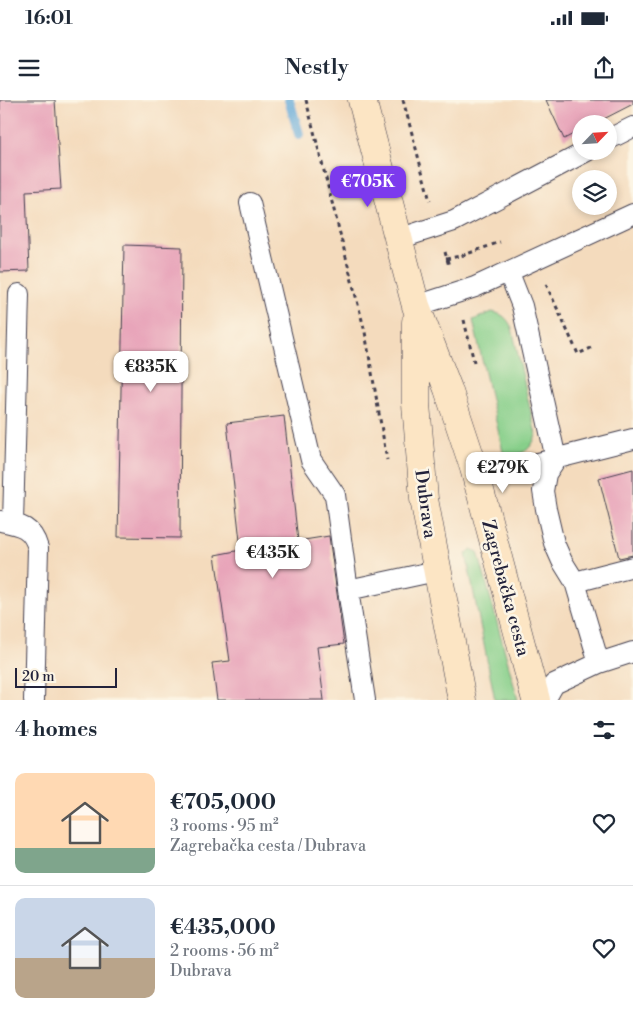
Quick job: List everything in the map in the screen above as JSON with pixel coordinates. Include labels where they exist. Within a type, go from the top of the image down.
[{"type":"main road","points":[[362,100],[416,306]]},
{"type":"main road","name":"Zagrebačka cesta","points":[[416,306],[448,389],[474,468],[536,700]]},
{"type":"main road","name":"Dubrava","points":[[416,306],[418,447],[424,499],[436,571],[462,700]]},
{"type":"lane","points":[[618,135],[633,127]]},
{"type":"lane","points":[[398,239],[454,221],[572,158]]},
{"type":"lane","points":[[250,203],[310,460],[335,495],[365,700]]},
{"type":"lane","points":[[416,306],[475,287],[633,214]]},
{"type":"lane","points":[[508,273],[522,306],[556,459],[546,474],[543,491],[546,509],[554,543],[575,582],[599,663]]},
{"type":"lane","points":[[19,294],[6,522],[21,525],[34,535],[38,548],[34,700]]},
{"type":"lane","points":[[474,468],[479,472],[491,475],[633,439]]},
{"type":"lane","points":[[575,582],[633,567]]},
{"type":"lane","points":[[348,590],[436,571]]},
{"type":"lane","points":[[545,700],[554,684],[599,663],[633,652]]},
{"type":"path","points":[[306,100],[365,332],[387,462]]},
{"type":"path","points":[[403,100],[430,200]]},
{"type":"path","points":[[446,259],[464,256],[504,240]]},
{"type":"path","points":[[542,277],[578,354],[591,348]]},
{"type":"green space","points":[[492,312],[504,317],[512,328],[536,435],[528,449],[519,454],[503,452],[473,320]]},
{"type":"green space","points":[[471,549],[478,552],[518,700],[495,700],[466,554]]},
{"type":"building","points":[[0,100],[55,100],[61,189],[26,191],[29,271],[0,272]]},
{"type":"building","points":[[546,100],[633,100],[633,104],[612,115],[572,115],[572,135],[564,139]]},
{"type":"building","points":[[124,245],[182,247],[180,538],[118,537]]},
{"type":"building","points":[[284,416],[298,541],[329,536],[344,644],[317,647],[324,700],[217,700],[212,663],[230,661],[215,555],[241,550],[227,423]]},
{"type":"building","points":[[633,469],[633,555],[619,558],[599,478]]},
{"type":"waterway","points":[[289,100],[299,134]]}]
